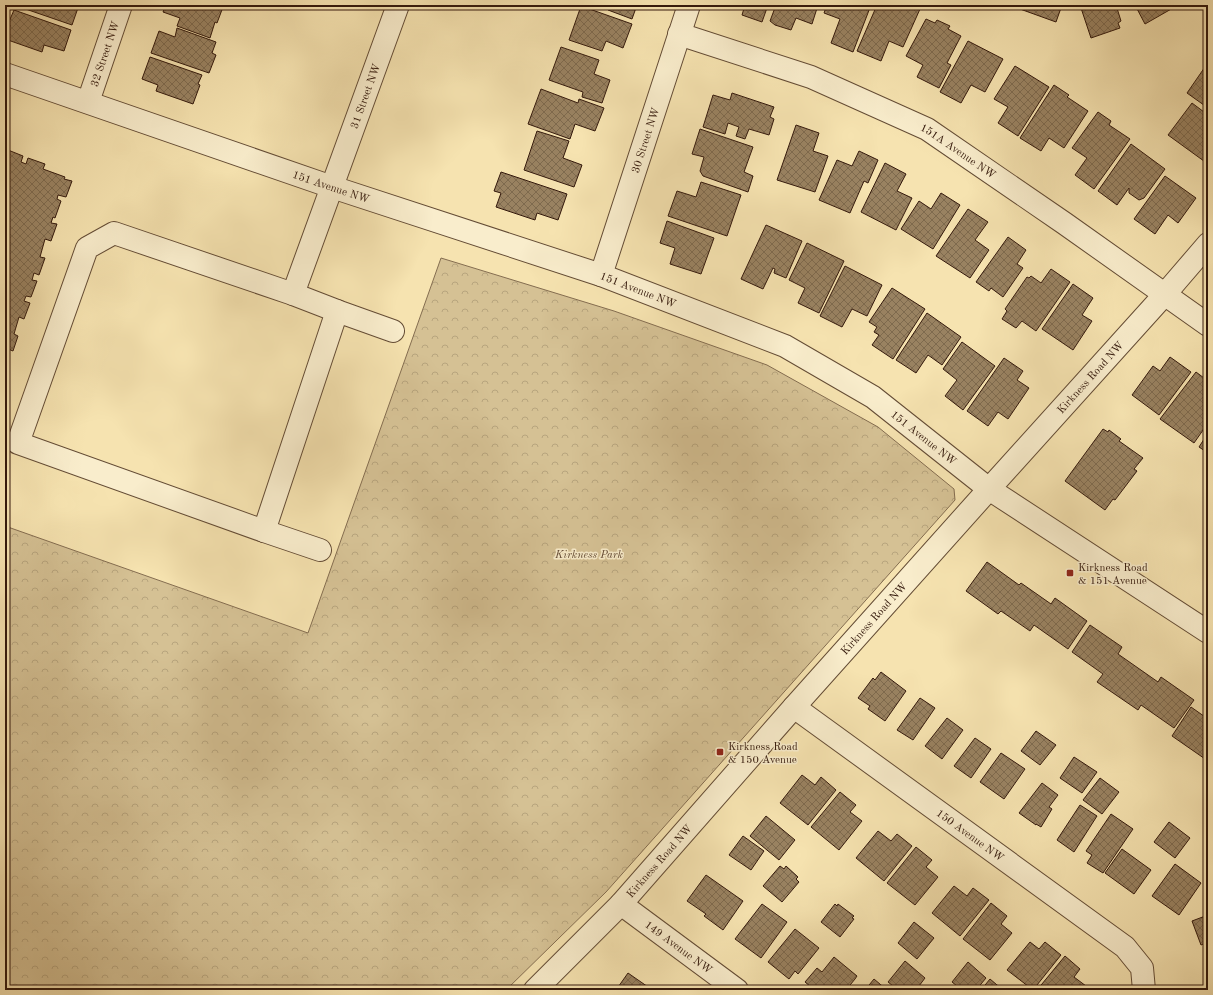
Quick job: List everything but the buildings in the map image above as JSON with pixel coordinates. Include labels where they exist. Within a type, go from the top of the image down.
[{"type":"street","name":"32 Street NW","points":[[88,102],[121,5]]},
{"type":"street","name":"31 Street NW","points":[[293,294],[398,5]]},
{"type":"street","name":"30 Street NW","points":[[601,275],[689,5]]},
{"type":"street","name":"151A Avenue NW","points":[[679,34],[811,77],[927,129],[1208,325]]},
{"type":"street","name":"151 Avenue NW","points":[[5,74],[332,187],[601,275],[785,346],[873,397],[989,489],[1208,632]]},
{"type":"street","points":[[320,550],[18,443],[87,248],[114,233],[293,294],[393,332]]},
{"type":"street","name":"Kirkness Road NW","points":[[535,990],[621,904],[794,707],[1165,294],[1208,244]]},
{"type":"street","points":[[264,530],[336,311]]},
{"type":"street","name":"150 Avenue NW","points":[[794,707],[1125,947],[1142,968],[1144,990]]},
{"type":"street","name":"149 Avenue NW","points":[[621,904],[737,990]]},
{"type":"green space","name":"Kirkness Park","points":[[441,258],[614,311],[767,365],[878,427],[954,489],[955,500],[606,892],[506,990],[5,990],[5,526],[308,633]]},
{"type":"place","name":"Kirkness Road & 151 Avenue","points":[[1070,573]]},
{"type":"place","name":"Kirkness Road & 150 Avenue","points":[[720,752]]}]
